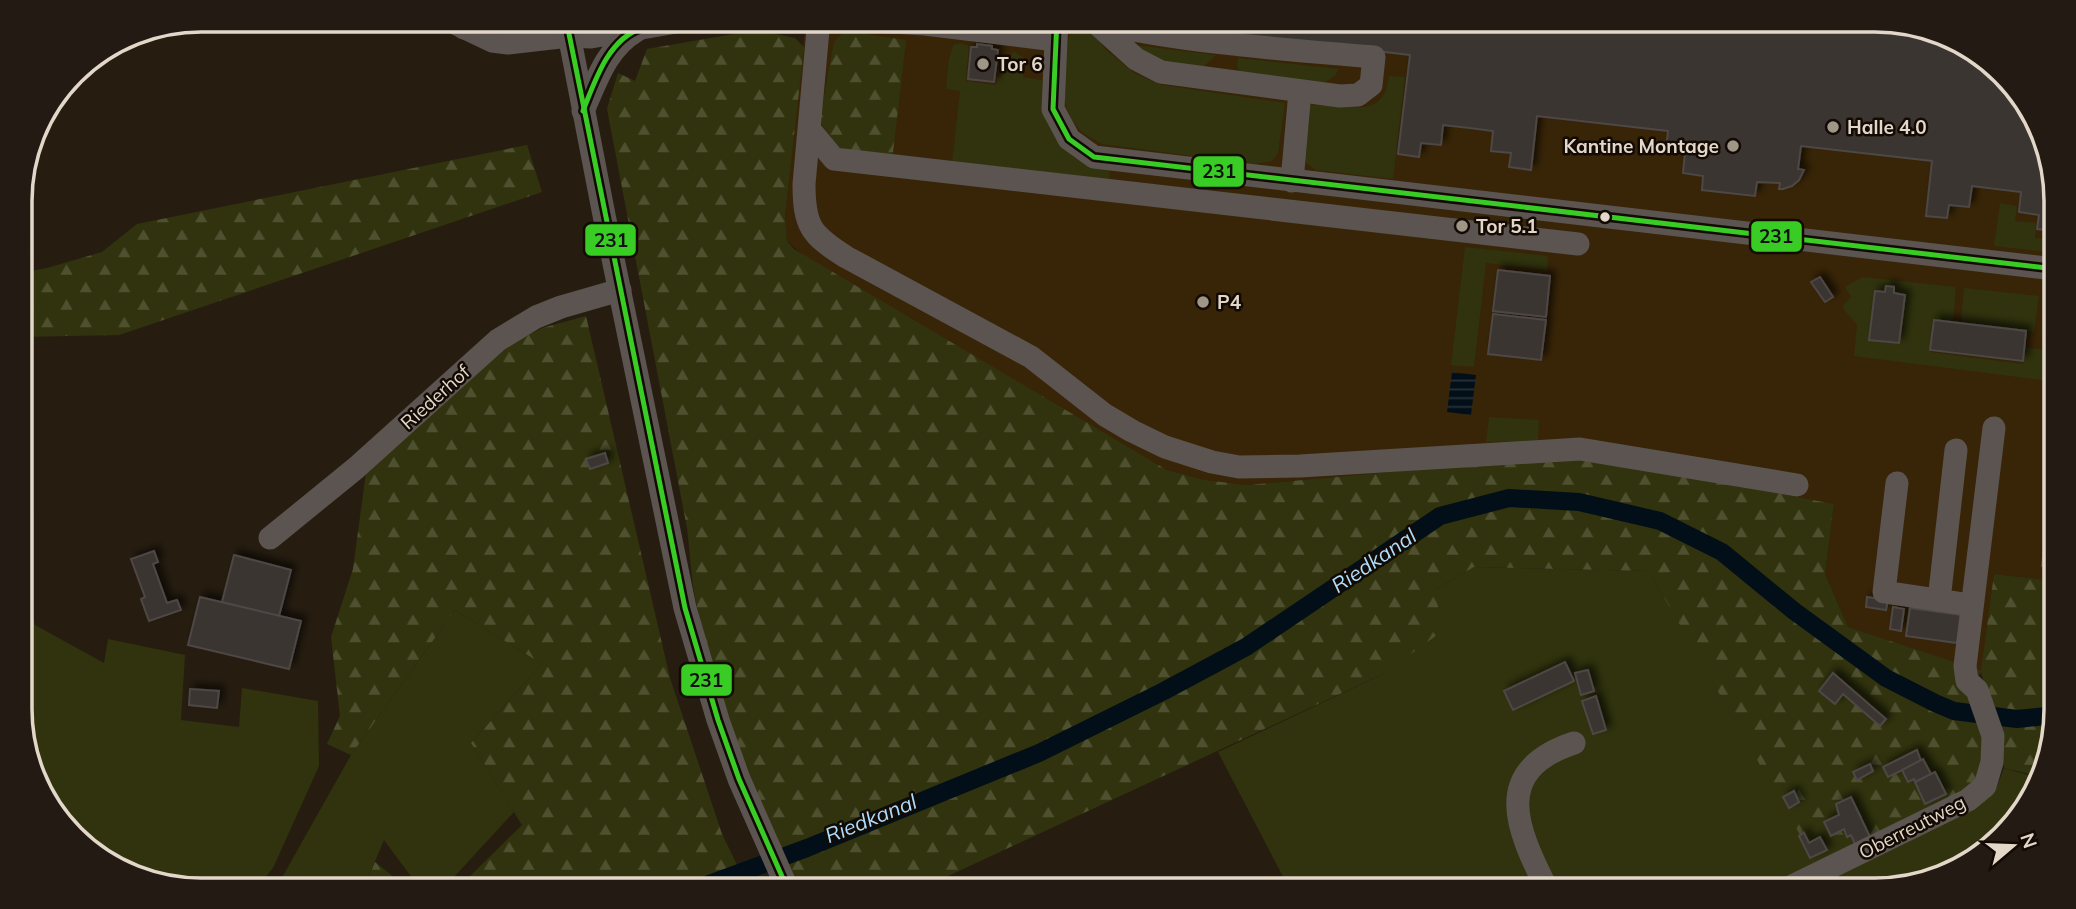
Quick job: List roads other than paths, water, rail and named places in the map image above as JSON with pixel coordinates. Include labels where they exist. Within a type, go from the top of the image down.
[{"type":"street","points":[[473,32],[492,41],[508,43],[539,32]]},
{"type":"street","points":[[567,32],[685,608],[718,720],[739,779],[783,878]]},
{"type":"street","points":[[582,32],[591,37],[620,32]]},
{"type":"street","points":[[583,111],[606,60],[615,47],[634,32]]},
{"type":"street","points":[[818,32],[804,207],[809,226],[821,241],[1031,357],[1105,415],[1165,447],[1212,462],[1239,467],[1341,464],[1580,449],[1797,485]]},
{"type":"street","points":[[1056,32],[1053,109],[1069,139],[1094,157],[2044,268]]},
{"type":"street","points":[[1106,32],[1136,59],[1161,72],[1340,96],[1358,95],[1371,85],[1374,57],[1192,41],[1148,32]]},
{"type":"street","points":[[1292,181],[1300,91]]},
{"type":"street","points":[[810,130],[834,159],[1578,244]]},
{"type":"street","name":"Riederhof","points":[[270,538],[356,468],[498,340],[536,317],[620,290]]},
{"type":"street","name":"Oberreutweg","points":[[1810,877],[1968,800],[1985,786],[1992,762],[1993,736],[1977,690],[1967,681],[1965,666],[1994,428]]},
{"type":"street","points":[[1939,600],[1956,450]]},
{"type":"street","points":[[1897,483],[1884,592],[1971,605]]},
{"type":"street","points":[[1541,877],[1518,822],[1517,800],[1521,783],[1537,760],[1574,743]]},
{"type":"waterway","name":"Riedkanal","points":[[726,878],[807,848],[1039,753],[1246,647],[1440,516],[1509,498],[1579,502],[1660,521],[1722,552],[1794,611],[1886,678],[1935,703],[1954,711],[2017,719],[2044,716]]},
{"type":"place","name":"Tor 6","points":[[983,64]]},
{"type":"place","name":"Halle 4.0","points":[[1833,127]]},
{"type":"place","name":"Kantine Montage","points":[[1733,146]]},
{"type":"place","name":"Tor 5.1","points":[[1462,226]]},
{"type":"place","name":"P4","points":[[1203,302]]}]
